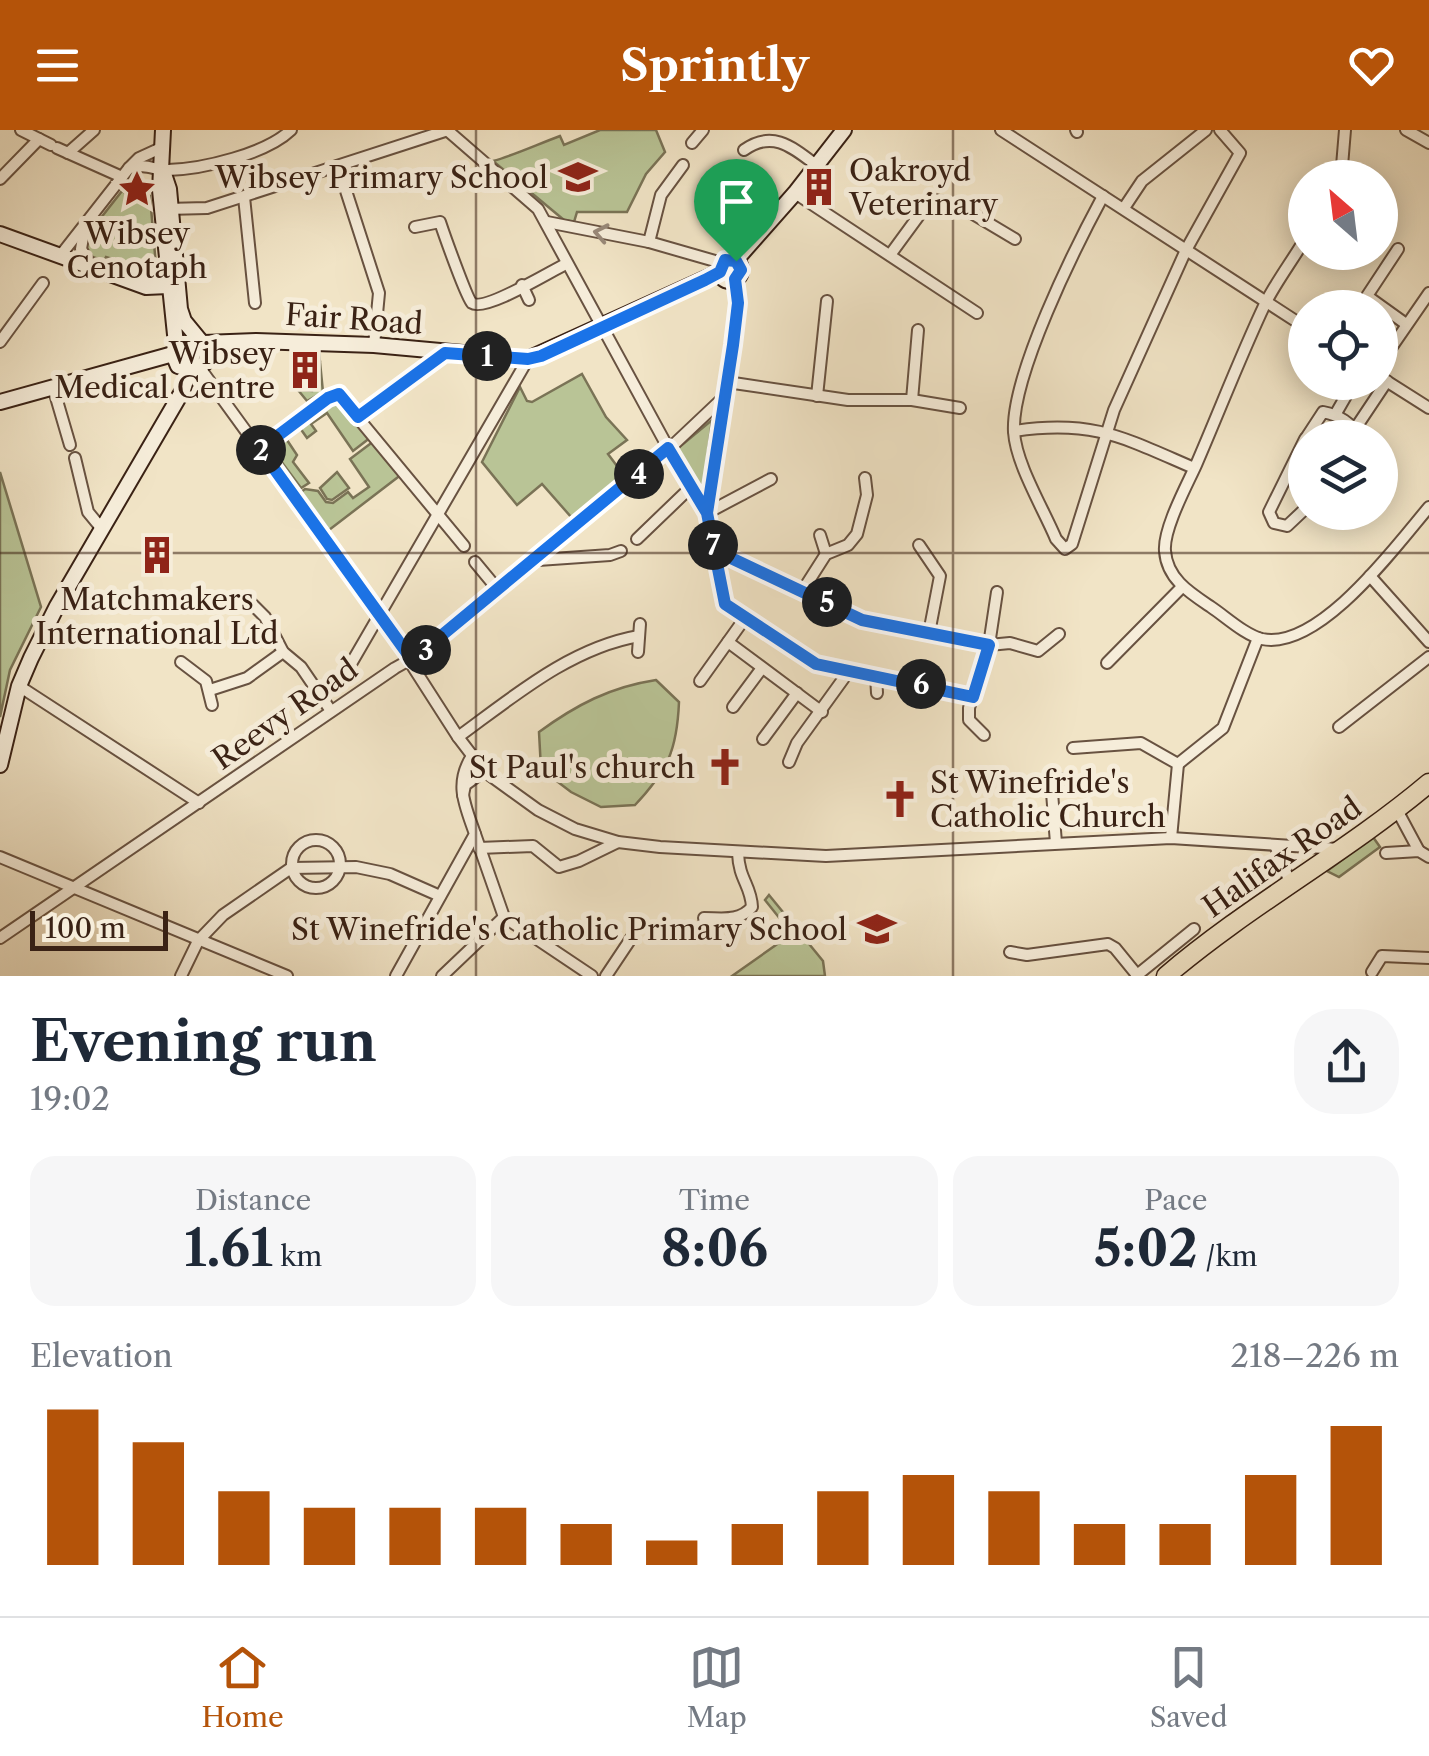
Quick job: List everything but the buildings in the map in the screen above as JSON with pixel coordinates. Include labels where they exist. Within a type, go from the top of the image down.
[{"type":"highway","name":"Halifax Road","points":[[1166,976],[1429,783]]},
{"type":"main road","points":[[163,130],[168,286],[175,349],[178,366],[195,370]]},
{"type":"main road","points":[[735,279],[723,278],[726,265],[795,194],[838,132]]},
{"type":"main road","points":[[0,765],[19,686],[57,606],[195,370],[208,356],[180,309],[166,209]]},
{"type":"main road","points":[[0,234],[146,287],[168,286]]},
{"type":"main road","name":"Fair Road","points":[[199,340],[374,345],[528,359],[726,265]]},
{"type":"main road","points":[[0,402],[175,349],[185,338],[199,340]]},
{"type":"street","points":[[21,130],[126,172],[147,164],[164,171],[209,164],[276,144],[290,130]]},
{"type":"street","points":[[0,179],[54,146],[94,130]]},
{"type":"street","points":[[166,209],[203,209],[447,130],[538,209],[547,222],[566,264],[707,513]]},
{"type":"street","points":[[692,142],[703,130]]},
{"type":"street","points":[[1000,130],[1288,315]]},
{"type":"street","points":[[1124,208],[1142,181],[1206,130]]},
{"type":"street","points":[[1103,196],[1022,376],[1014,431],[1017,450],[1060,548],[1065,549],[1072,544],[1107,431],[1186,250],[1240,153],[1220,130]]},
{"type":"street","points":[[1342,160],[1345,130]]},
{"type":"street","points":[[1406,130],[1429,143]]},
{"type":"street","points":[[744,150],[757,140],[772,138],[816,165]]},
{"type":"street","points":[[60,256],[139,158],[163,146]]},
{"type":"street","points":[[649,242],[661,195],[683,165]]},
{"type":"street","points":[[338,166],[379,293],[374,345]]},
{"type":"street","points":[[795,194],[978,312]]},
{"type":"street","points":[[244,197],[255,303]]},
{"type":"street","points":[[890,255],[932,199],[991,217],[1014,238]]},
{"type":"street","points":[[415,227],[440,222],[465,293],[476,305],[496,302],[566,264]]},
{"type":"street","points":[[547,222],[649,242],[726,265]]},
{"type":"street","points":[[85,224],[81,249],[92,267]]},
{"type":"street","points":[[1288,266],[1266,301],[1166,537],[1165,552],[1182,588],[1258,638],[1275,640],[1310,629],[1370,576],[1429,507]]},
{"type":"street","points":[[1384,270],[1367,296],[1406,324]]},
{"type":"street","points":[[735,279],[738,303],[707,513],[725,604],[816,664],[973,697]]},
{"type":"street","points":[[0,342],[43,283]]},
{"type":"street","points":[[522,285],[528,300]]},
{"type":"street","points":[[1398,336],[1429,293]]},
{"type":"street","points":[[817,396],[827,300]]},
{"type":"street","points":[[912,400],[918,330]]},
{"type":"street","points":[[358,417],[445,353]]},
{"type":"street","points":[[342,681],[528,359]]},
{"type":"street","points":[[195,370],[260,449],[412,660],[458,737],[484,771],[538,810],[575,829],[618,842],[826,856],[1171,838],[1342,850]]},
{"type":"street","points":[[727,382],[848,400],[912,400],[960,408]]},
{"type":"street","points":[[52,387],[70,445]]},
{"type":"street","points":[[1398,388],[1429,408]]},
{"type":"street","points":[[260,449],[328,398],[339,394],[464,546]]},
{"type":"street","name":"Reevy Road","points":[[0,938],[331,711],[412,660],[535,561],[723,398]]},
{"type":"street","points":[[1335,415],[1344,400]]},
{"type":"street","points":[[1316,420],[1319,414],[1335,415],[1341,420]]},
{"type":"street","points":[[1014,431],[1054,425],[1107,431],[1194,468]]},
{"type":"street","points":[[74,458],[88,512],[102,529]]},
{"type":"street","points":[[1288,474],[1269,512],[1274,523],[1288,526]]},
{"type":"street","points":[[707,513],[771,478]]},
{"type":"street","points":[[803,590],[826,554],[848,544],[857,534],[867,495],[866,478]]},
{"type":"street","points":[[637,539],[690,488]]},
{"type":"street","points":[[820,535],[826,554]]},
{"type":"street","points":[[919,544],[940,576],[929,634]]},
{"type":"street","points":[[714,550],[862,620],[989,645],[1010,643],[1038,651],[1059,634]]},
{"type":"street","points":[[535,561],[610,556],[621,551]]},
{"type":"street","points":[[476,562],[498,591]]},
{"type":"street","points":[[1370,576],[1429,642]]},
{"type":"street","points":[[1106,663],[1182,588]]},
{"type":"street","points":[[984,734],[969,720],[989,645],[997,592]]},
{"type":"street","points":[[236,602],[246,598],[264,617],[283,652],[301,667],[331,711]]},
{"type":"street","points":[[700,681],[745,618]]},
{"type":"street","points":[[458,737],[523,689],[584,653],[640,630],[638,652]]},
{"type":"street","points":[[1171,838],[1178,764],[1222,728],[1258,638]]},
{"type":"street","points":[[728,642],[822,712]]},
{"type":"street","points":[[210,690],[247,678],[283,652]]},
{"type":"street","points":[[1340,727],[1429,657]]},
{"type":"street","points":[[181,662],[197,672],[210,690],[212,705]]},
{"type":"street","points":[[733,708],[762,668]]},
{"type":"street","points":[[789,762],[797,744],[849,670]]},
{"type":"street","points":[[876,675],[877,692]]},
{"type":"street","points":[[19,686],[200,803]]},
{"type":"street","points":[[763,739],[797,693]]},
{"type":"street","points":[[1073,748],[1142,743],[1178,764]]},
{"type":"street","points":[[472,756],[461,776],[462,796],[504,917],[592,976]]},
{"type":"street","points":[[462,796],[465,785],[484,771]]},
{"type":"street","points":[[1038,781],[1064,778]]},
{"type":"street","points":[[1050,780],[1056,843]]},
{"type":"street","points":[[1397,810],[1424,854]]},
{"type":"street","points":[[396,976],[475,834]]},
{"type":"street","points":[[315,840],[331,844],[340,867],[334,881],[312,888],[298,882],[291,868],[294,852],[307,841],[315,840]]},
{"type":"street","points":[[480,848],[533,846],[559,867],[618,842]]},
{"type":"street","points":[[1274,846],[1290,885]]},
{"type":"street","points":[[704,918],[744,916],[752,908],[751,894],[739,875],[738,853]]},
{"type":"street","points":[[1386,853],[1424,854]]},
{"type":"street","points":[[0,857],[287,976]]},
{"type":"street","points":[[181,976],[198,941],[244,898],[291,868],[340,867],[390,874],[440,896]]},
{"type":"street","points":[[442,976],[504,917]]},
{"type":"street","points":[[1010,952],[1027,954],[1108,944],[1116,948],[1136,975],[1194,929]]},
{"type":"street","points":[[606,976],[632,937]]},
{"type":"street","points":[[1372,972],[1382,956],[1429,958]]},
{"type":"green space","name":"Wibsey Primary School","points":[[600,130],[656,130],[665,152],[646,174],[627,212],[577,212],[574,222],[564,220],[493,161],[560,136],[564,145]]},
{"type":"green space","points":[[122,191],[150,196],[156,266],[147,275],[127,270],[129,264],[90,256],[85,245],[89,233]]},
{"type":"green space","points":[[319,352],[320,362],[309,361],[309,353]]},
{"type":"green space","points":[[320,362],[323,392],[307,401],[298,390],[312,391],[313,376],[319,375]]},
{"type":"green space","points":[[582,374],[606,417],[627,440],[608,454],[623,474],[572,518],[542,484],[517,505],[482,462],[520,387],[527,401],[532,402]]},
{"type":"green space","points":[[337,402],[371,437],[353,451],[327,413],[311,424],[316,431],[307,438],[300,428]]},
{"type":"green space","points":[[712,420],[703,492],[700,493],[677,449]]},
{"type":"green space","points":[[295,431],[287,440],[297,455],[293,462],[309,483],[301,488],[272,449]]},
{"type":"green space","points":[[374,441],[402,474],[329,530],[301,492],[318,491],[326,502],[333,503],[348,492],[353,498],[369,487],[350,459]]},
{"type":"green space","points":[[0,472],[41,607],[10,670],[0,717]]},
{"type":"green space","points":[[337,472],[349,488],[332,500],[327,499],[320,488]]},
{"type":"green space","points":[[656,680],[679,702],[676,733],[663,770],[635,805],[601,807],[571,792],[541,769],[539,732],[594,698]]},
{"type":"green space","points":[[1373,837],[1380,847],[1339,877],[1327,871]]},
{"type":"green space","points":[[769,895],[823,961],[825,976],[732,976],[783,940],[785,925],[765,900]]},
{"type":"place","name":"Wibsey Primary School","points":[[578,177]]},
{"type":"place","name":"Oakroyd Veterinary","points":[[819,187]]},
{"type":"place","name":"Wibsey Cenotaph","points":[[137,189]]},
{"type":"place","name":"Wibsey Medical Centre","points":[[305,370]]},
{"type":"place","name":"Matchmakers International Ltd","points":[[157,555]]},
{"type":"place","name":"St Paul's church","points":[[725,767]]},
{"type":"place","name":"St Winefride's Catholic Church","points":[[900,799]]},
{"type":"place","name":"St Winefride's Catholic Primary School","points":[[877,929]]},
{"type":"route","points":[[736,261],[725,260],[720,272],[705,280],[541,356],[528,359],[445,353],[358,417],[339,394],[328,398],[260,449],[412,660],[668,448],[707,513],[714,550],[862,620],[989,645],[973,697],[816,664],[725,604],[714,550],[712,540],[707,513],[738,303],[735,279],[741,270],[736,261]]}]
